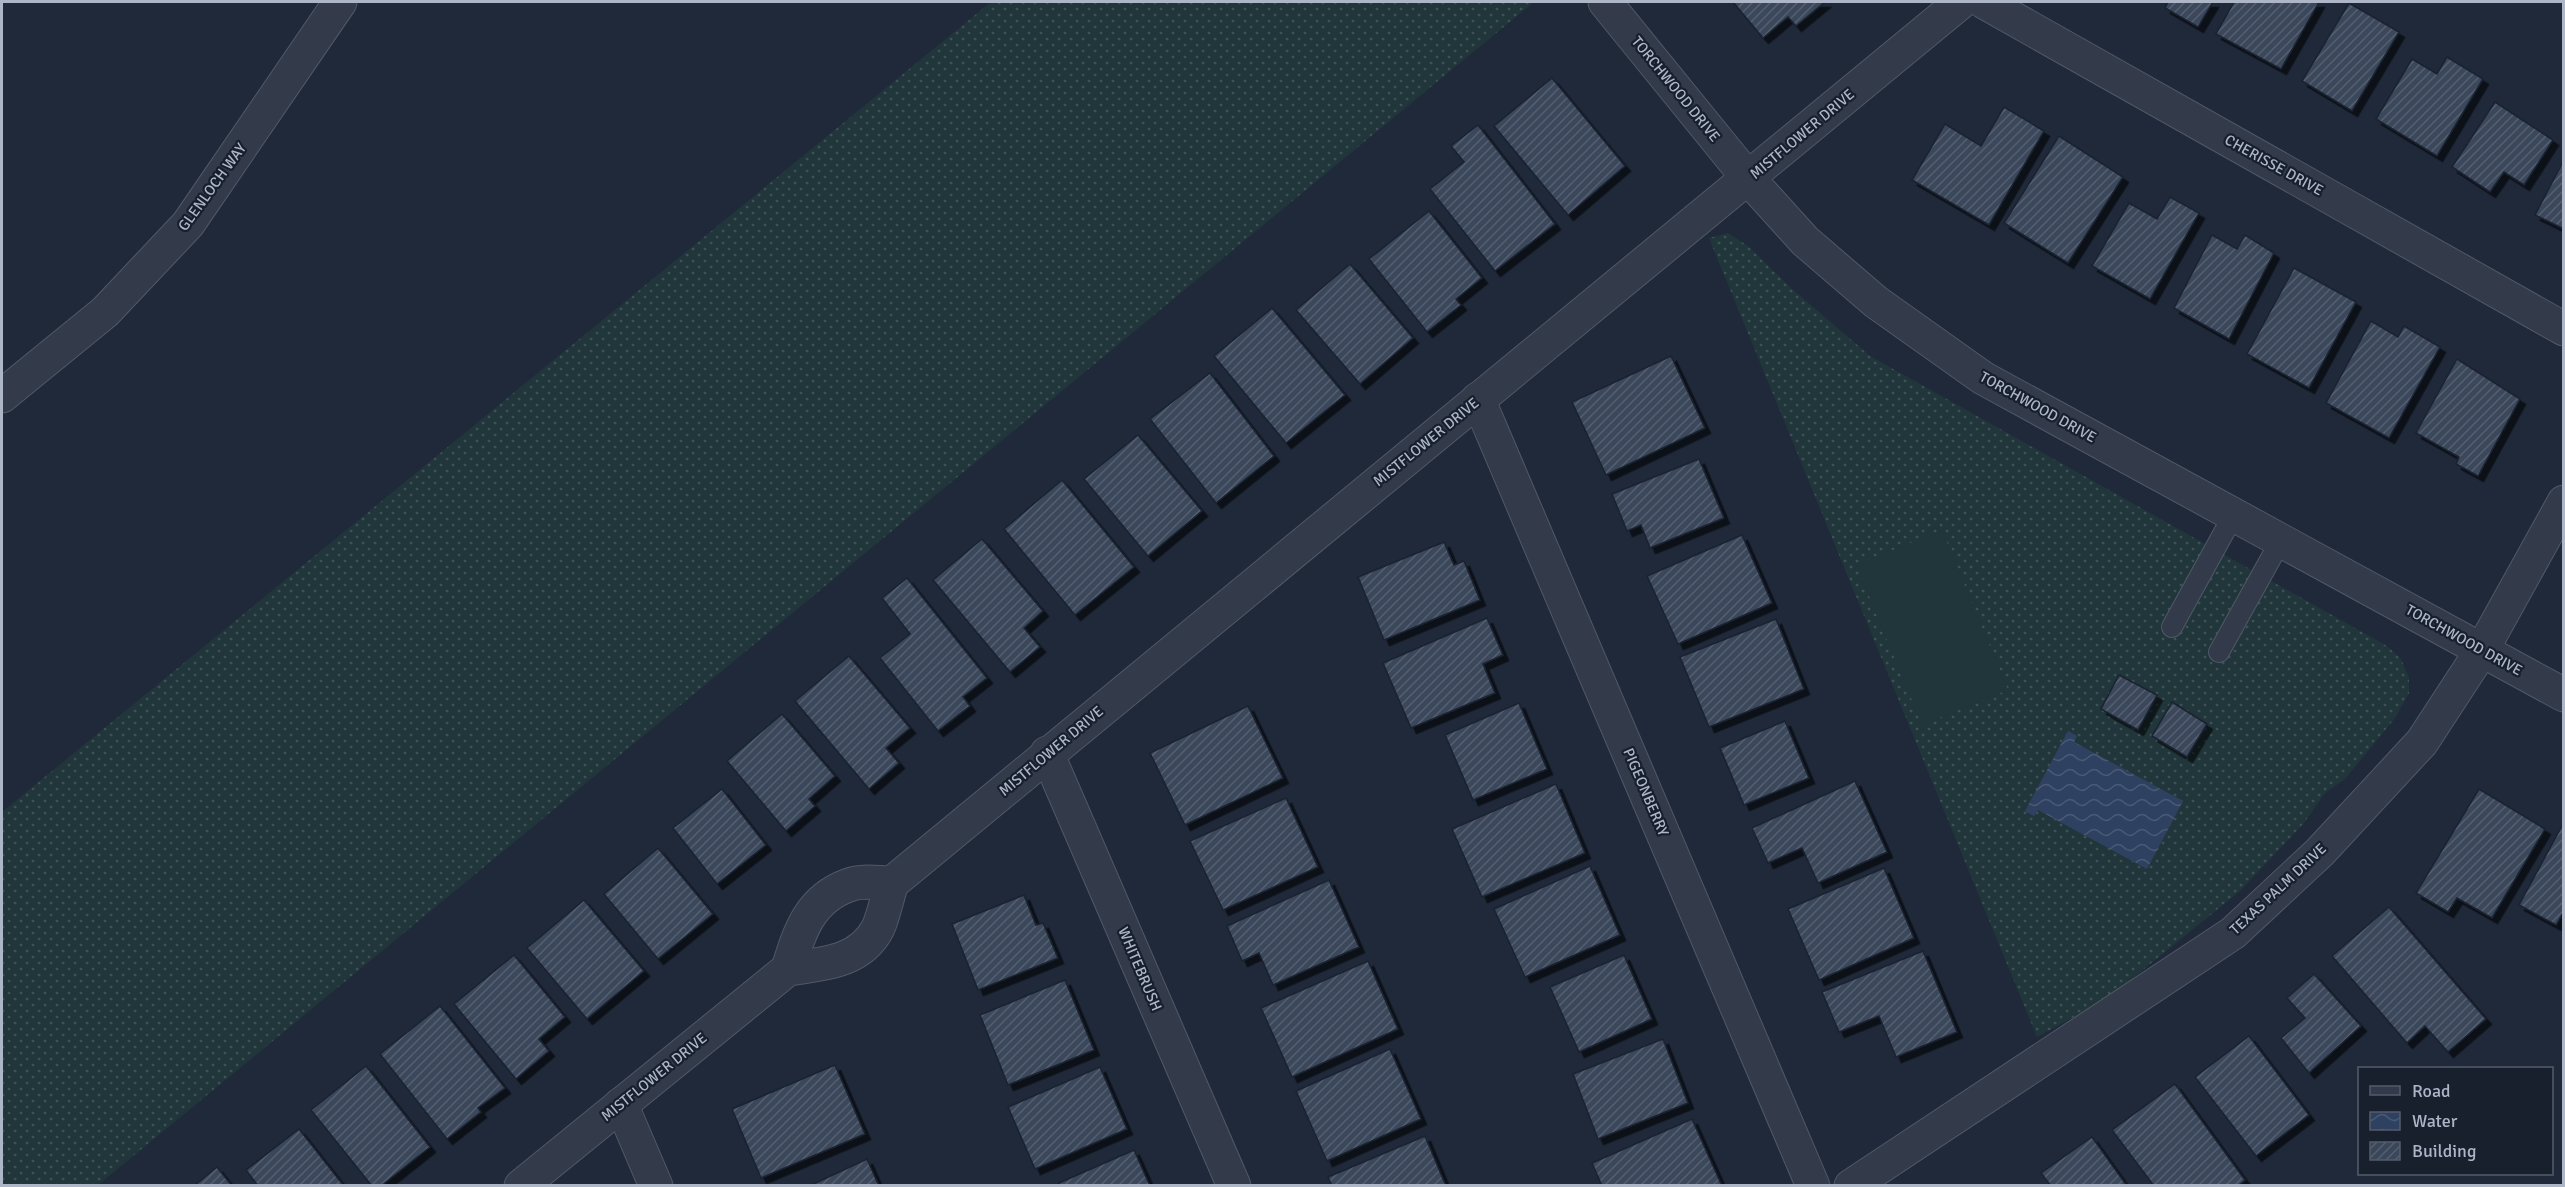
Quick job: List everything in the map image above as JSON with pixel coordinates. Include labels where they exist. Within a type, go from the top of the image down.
[{"type":"street","name":"GLENLOCH WAY","points":[[2,396],[105,312],[188,224],[340,2]]},
{"type":"street","name":"TORCHWOOD DRIVE","points":[[1605,2],[1748,178],[1805,241],[1876,302],[1983,378],[2564,695]]},
{"type":"street","name":"MISTFLOWER DRIVE","points":[[892,883],[1961,2]]},
{"type":"street","name":"CHERISSE DRIVE","points":[[1984,2],[2564,329]]},
{"type":"street","name":"PIGEONBERRY","points":[[1478,399],[1813,1185]]},
{"type":"street","name":"TEXAS PALM DRIVE","points":[[1851,1185],[2233,933],[2320,852],[2422,742],[2482,650],[2564,502]]},
{"type":"street","name":"WHITEBRUSH","points":[[1047,753],[1233,1185]]},
{"type":"street","points":[[892,883],[878,928],[862,949],[838,962],[788,969],[802,925],[819,902],[850,884],[892,883]]},
{"type":"street","name":"MISTFLOWER DRIVE","points":[[521,1185],[788,969]]},
{"type":"street","points":[[621,1104],[656,1185]]},
{"type":"lane","points":[[2172,627],[2234,514]]},
{"type":"lane","points":[[2218,652],[2281,540]]},
{"type":"green space","points":[[991,2],[1534,2],[98,1185],[2,1185],[2,812]]},
{"type":"green space","points":[[1728,233],[1748,246],[1791,288],[1870,356],[2387,646],[2401,659],[2409,678],[2409,693],[2395,718],[2345,779],[2325,793],[2304,823],[2240,891],[2107,999],[2037,1037],[1709,238]]},
{"type":"green space","points":[[1942,530],[2008,690],[1922,725],[1856,565]]},
{"type":"water","points":[[2068,731],[2077,736],[2074,742],[2183,801],[2147,869],[2038,810],[2034,816],[2025,811]]},
{"type":"building","points":[[1733,2],[1825,2],[1796,26],[1788,17],[1763,38]]},
{"type":"building","points":[[2168,2],[2213,2],[2198,27],[2165,8]]},
{"type":"building","points":[[2234,2],[2319,2],[2281,69],[2216,34]]},
{"type":"building","points":[[2349,3],[2399,32],[2352,111],[2302,81]]},
{"type":"building","points":[[2447,57],[2483,79],[2437,156],[2376,119],[2412,59],[2437,74]]},
{"type":"building","points":[[1552,78],[1625,166],[1568,215],[1494,126]]},
{"type":"building","points":[[2495,102],[2553,140],[2524,185],[2504,172],[2490,192],[2452,167]]},
{"type":"building","points":[[2004,107],[2044,131],[1989,225],[1912,180],[1945,124],[1981,146]]},
{"type":"building","points":[[1478,125],[1555,224],[1495,271],[1430,189],[1464,162],[1451,146]]},
{"type":"building","points":[[2059,136],[2123,177],[2068,263],[2004,223]]},
{"type":"building","points":[[2564,160],[2564,229],[2535,215]]},
{"type":"building","points":[[2170,197],[2199,213],[2150,299],[2092,266],[2129,203],[2157,219]]},
{"type":"building","points":[[1429,211],[1482,278],[1456,299],[1461,305],[1427,332],[1369,259]]},
{"type":"building","points":[[2212,235],[2237,249],[2245,235],[2274,253],[2229,339],[2174,308]]},
{"type":"building","points":[[1350,264],[1413,338],[1360,384],[1296,310]]},
{"type":"building","points":[[2294,268],[2356,302],[2309,388],[2247,354]]},
{"type":"building","points":[[1272,308],[1345,395],[1286,443],[1214,356]]},
{"type":"building","points":[[2371,321],[2398,337],[2404,326],[2440,347],[2389,438],[2326,403]]},
{"type":"building","points":[[1671,356],[1705,428],[1606,475],[1572,402]]},
{"type":"building","points":[[2457,359],[2520,399],[2478,476],[2456,464],[2459,457],[2416,433]]},
{"type":"building","points":[[1210,373],[1274,456],[1216,503],[1150,419]]},
{"type":"building","points":[[1138,435],[1202,511],[1148,556],[1084,479]]},
{"type":"building","points":[[1699,459],[1724,518],[1650,548],[1641,525],[1627,531],[1612,494]]},
{"type":"building","points":[[1062,480],[1134,567],[1075,615],[1004,529]]},
{"type":"building","points":[[1742,535],[1772,603],[1678,644],[1647,576]]},
{"type":"building","points":[[982,539],[1043,611],[1024,628],[1040,647],[1010,672],[933,580]]},
{"type":"building","points":[[1444,542],[1454,565],[1464,561],[1480,600],[1384,640],[1358,577]]},
{"type":"building","points":[[907,578],[987,678],[963,697],[970,706],[938,731],[880,658],[910,634],[882,598]]},
{"type":"building","points":[[1487,618],[1503,655],[1483,664],[1495,693],[1411,728],[1383,663]]},
{"type":"building","points":[[1776,619],[1804,689],[1709,727],[1680,657]]},
{"type":"building","points":[[849,656],[910,728],[886,748],[899,763],[869,789],[795,701]]},
{"type":"building","points":[[2119,675],[2157,695],[2138,730],[2101,709]]},
{"type":"building","points":[[2172,702],[2207,724],[2187,757],[2152,736]]},
{"type":"building","points":[[1519,703],[1547,769],[1473,800],[1445,735]]},
{"type":"building","points":[[1248,706],[1283,778],[1185,825],[1150,753]]},
{"type":"building","points":[[782,714],[835,776],[809,799],[815,806],[786,831],[727,761]]},
{"type":"building","points":[[1785,721],[1809,778],[1744,805],[1720,748]]},
{"type":"building","points":[[1855,781],[1887,852],[1818,883],[1802,848],[1768,863],[1752,828]]},
{"type":"building","points":[[1556,784],[1585,853],[1482,897],[1452,829]]},
{"type":"building","points":[[722,789],[766,845],[717,884],[673,828]]},
{"type":"building","points":[[2479,789],[2545,829],[2492,918],[2457,898],[2448,912],[2416,893]]},
{"type":"building","points":[[1286,798],[1318,867],[1223,910],[1190,841]]},
{"type":"building","points":[[2564,822],[2564,911],[2556,925],[2519,905]]},
{"type":"building","points":[[658,848],[713,914],[658,959],[604,894]]},
{"type":"building","points":[[1590,866],[1620,935],[1525,977],[1494,909]]},
{"type":"building","points":[[1884,868],[1914,938],[1819,980],[1788,909]]},
{"type":"building","points":[[1329,880],[1359,947],[1273,985],[1259,953],[1242,961],[1227,926]]},
{"type":"building","points":[[1024,895],[1036,925],[1043,923],[1058,958],[978,990],[952,924]]},
{"type":"building","points":[[584,900],[644,971],[587,1019],[527,948]]},
{"type":"building","points":[[2389,907],[2486,1019],[2448,1052],[2425,1026],[2407,1043],[2332,956]]},
{"type":"building","points":[[1923,951],[1957,1032],[1896,1057],[1879,1016],[1839,1032],[1822,992]]},
{"type":"building","points":[[514,955],[565,1017],[539,1039],[549,1051],[516,1079],[454,1004]]},
{"type":"building","points":[[1624,955],[1652,1019],[1579,1052],[1550,987]]},
{"type":"building","points":[[1368,961],[1398,1029],[1292,1077],[1261,1008]]},
{"type":"building","points":[[2314,974],[2361,1026],[2309,1073],[2281,1038],[2305,1018],[2287,998]]},
{"type":"building","points":[[1065,980],[1094,1050],[1008,1085],[980,1015]]},
{"type":"building","points":[[440,1006],[505,1088],[478,1108],[481,1112],[447,1139],[380,1054]]},
{"type":"building","points":[[2249,1036],[2309,1115],[2256,1156],[2195,1077]]},
{"type":"building","points":[[1663,1039],[1688,1103],[1598,1139],[1573,1074]]},
{"type":"building","points":[[1390,1049],[1421,1119],[1327,1161],[1296,1091]]},
{"type":"building","points":[[835,1065],[865,1134],[761,1178],[732,1109]]},
{"type":"building","points":[[366,1066],[430,1147],[381,1186],[372,1186],[311,1110]]},
{"type":"building","points":[[1100,1067],[1127,1129],[1035,1169],[1008,1107]]},
{"type":"building","points":[[2175,1084],[2245,1180],[2238,1186],[2154,1186],[2112,1130]]},
{"type":"building","points":[[1692,1119],[1722,1186],[1602,1186],[1592,1163]]},
{"type":"building","points":[[299,1129],[344,1186],[258,1186],[246,1170]]},
{"type":"building","points":[[1425,1136],[1446,1186],[1332,1186],[1328,1177]]},
{"type":"building","points":[[2092,1137],[2127,1186],[2051,1186],[2041,1173]]},
{"type":"building","points":[[1134,1150],[1150,1186],[1060,1186],[1059,1183]]},
{"type":"building","points":[[867,1159],[879,1186],[809,1186]]},
{"type":"building","points":[[217,1167],[232,1186],[194,1186]]}]
